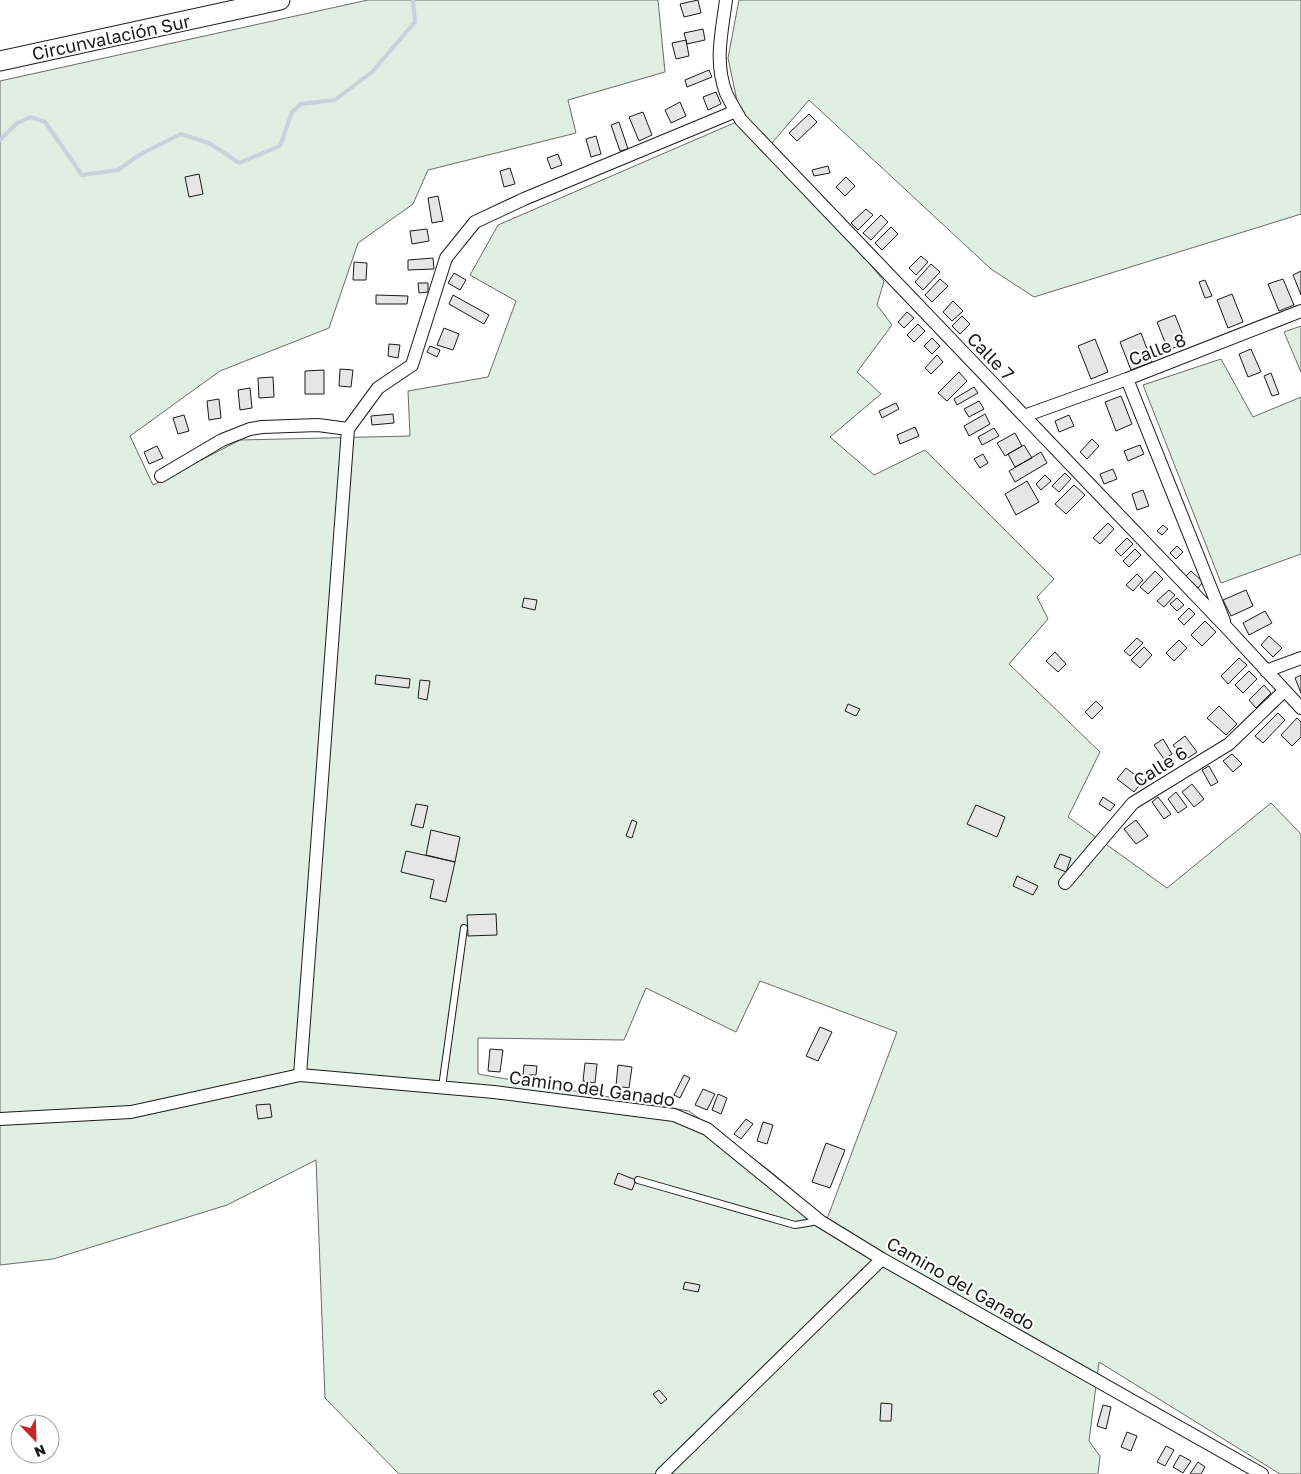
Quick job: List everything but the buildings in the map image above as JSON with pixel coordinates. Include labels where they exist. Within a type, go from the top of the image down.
[{"type":"main road","name":"Circunvalación Sur","points":[[0,61],[280,0]]},
{"type":"street","name":"Calle 7","points":[[726,0],[719,48],[719,66],[726,93],[741,120],[1227,628],[1301,708]]},
{"type":"street","points":[[300,1075],[348,429],[378,388],[412,365],[446,258],[475,222],[524,199],[736,111]]},
{"type":"street","name":"Calle 8","points":[[1024,416],[1128,379],[1301,311]]},
{"type":"street","points":[[1128,379],[1227,628]]},
{"type":"street","points":[[161,476],[222,440],[250,429],[318,425],[348,429]]},
{"type":"street","points":[[1266,671],[1301,658]]},
{"type":"street","name":"Calle 6","points":[[1065,883],[1133,804],[1229,744],[1284,691]]},
{"type":"street","name":"Camino del Ganado","points":[[0,1120],[131,1112],[300,1075],[442,1087],[674,1115],[707,1130],[820,1221],[882,1259],[1262,1474]]},
{"type":"street","points":[[662,1474],[882,1259]]},
{"type":"lane","points":[[442,1087],[464,928]]},
{"type":"lane","points":[[638,1180],[795,1225],[820,1221]]},
{"type":"green space","points":[[368,0],[658,0],[665,72],[568,100],[576,133],[428,170],[413,204],[358,243],[329,328],[220,371],[130,436],[153,485],[240,440],[410,436],[408,391],[488,377],[516,301],[470,275],[498,225],[741,120],[728,58],[739,0],[1301,0],[1301,214],[1034,297],[991,269],[809,100],[771,144],[884,281],[877,305],[892,325],[857,372],[881,394],[830,437],[874,475],[925,450],[1054,579],[1037,597],[1048,619],[1009,664],[1100,752],[1068,817],[1167,888],[1271,803],[1301,834],[1301,1474],[1280,1474],[1099,1362],[1089,1441],[1100,1456],[1098,1474],[399,1474],[325,1398],[316,1160],[227,1205],[53,1259],[0,1265],[0,81]],"holes":[[[760,981],[897,1032],[827,1219],[770,1171],[689,1111],[478,1074],[478,1038],[624,1040],[646,988],[736,1032]]]},
{"type":"green space","points":[[1301,326],[1301,372],[1284,332]]},
{"type":"green space","points":[[1221,359],[1253,417],[1301,397],[1301,554],[1221,583],[1143,385]]},
{"type":"waterway","points":[[0,140],[17,123],[31,117],[45,122],[82,175],[118,170],[139,155],[181,134],[209,143],[239,163],[280,146],[292,112],[301,104],[335,100],[372,72],[415,22],[413,0]]}]
